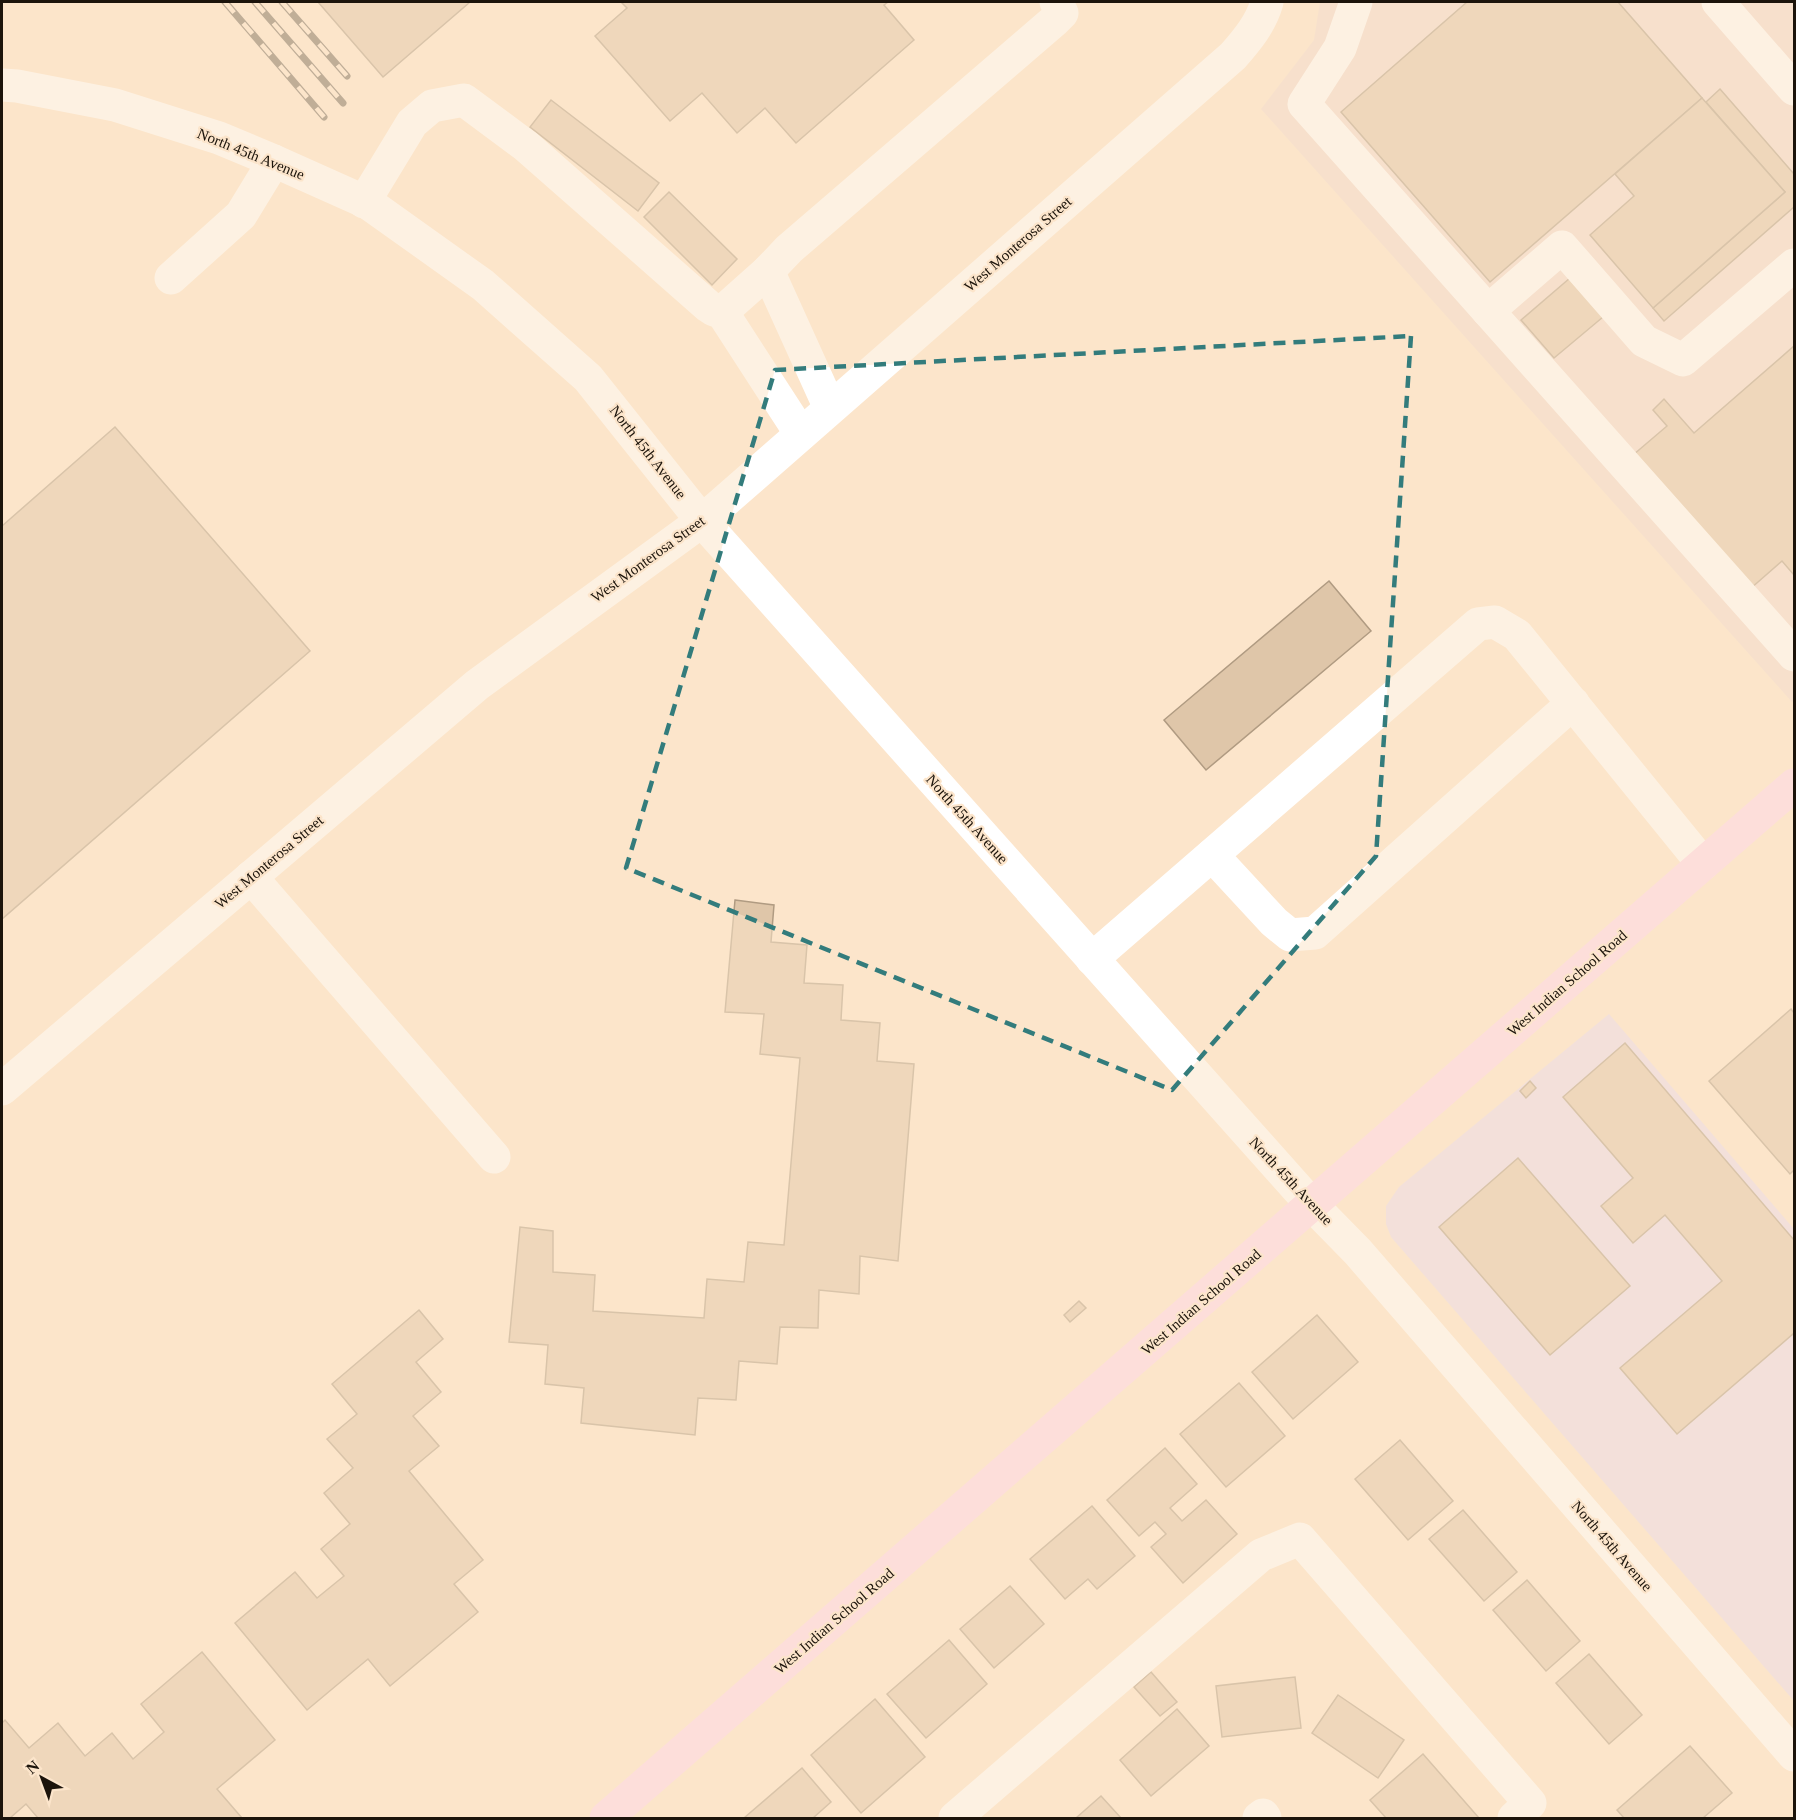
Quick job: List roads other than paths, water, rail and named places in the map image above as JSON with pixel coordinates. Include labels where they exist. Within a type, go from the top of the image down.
[{"type":"main road","name":"West Indian School Road","points":[[606,1818],[1794,785]]},
{"type":"street","name":"West Monterosa Street","points":[[2,1089],[477,686],[702,521],[1233,56],[1252,33],[1263,15],[1267,2]]},
{"type":"street","points":[[1356,2],[1340,48],[1304,104],[1794,655]]},
{"type":"street","points":[[1718,2],[1794,89]]},
{"type":"street","points":[[722,312],[768,272],[789,249],[1064,5]]},
{"type":"street","name":"North 45th Avenue","points":[[2,85],[115,105],[219,138],[274,160],[364,202],[483,285],[588,378],[702,521],[1312,1205],[1358,1252],[1794,1755]]},
{"type":"street","points":[[364,202],[412,123],[432,106],[464,100],[525,146],[708,306],[722,312],[801,434]]},
{"type":"street","points":[[171,278],[241,215],[274,160]]},
{"type":"street","points":[[1488,311],[1562,247],[1644,341],[1683,360],[1794,265]]},
{"type":"street","points":[[768,272],[830,408]]},
{"type":"street","points":[[1092,959],[1478,624],[1495,622],[1517,635],[1703,864]]},
{"type":"street","points":[[1212,855],[1274,922],[1290,935],[1315,933],[1573,703]]},
{"type":"street","points":[[251,877],[495,1157]]},
{"type":"street","points":[[955,1818],[1261,1555],[1300,1539],[1530,1803],[1514,1818]]},
{"type":"railway","points":[[225,2],[324,117]]},
{"type":"railway","points":[[255,2],[343,103]]},
{"type":"railway","points":[[282,2],[347,76]]}]
